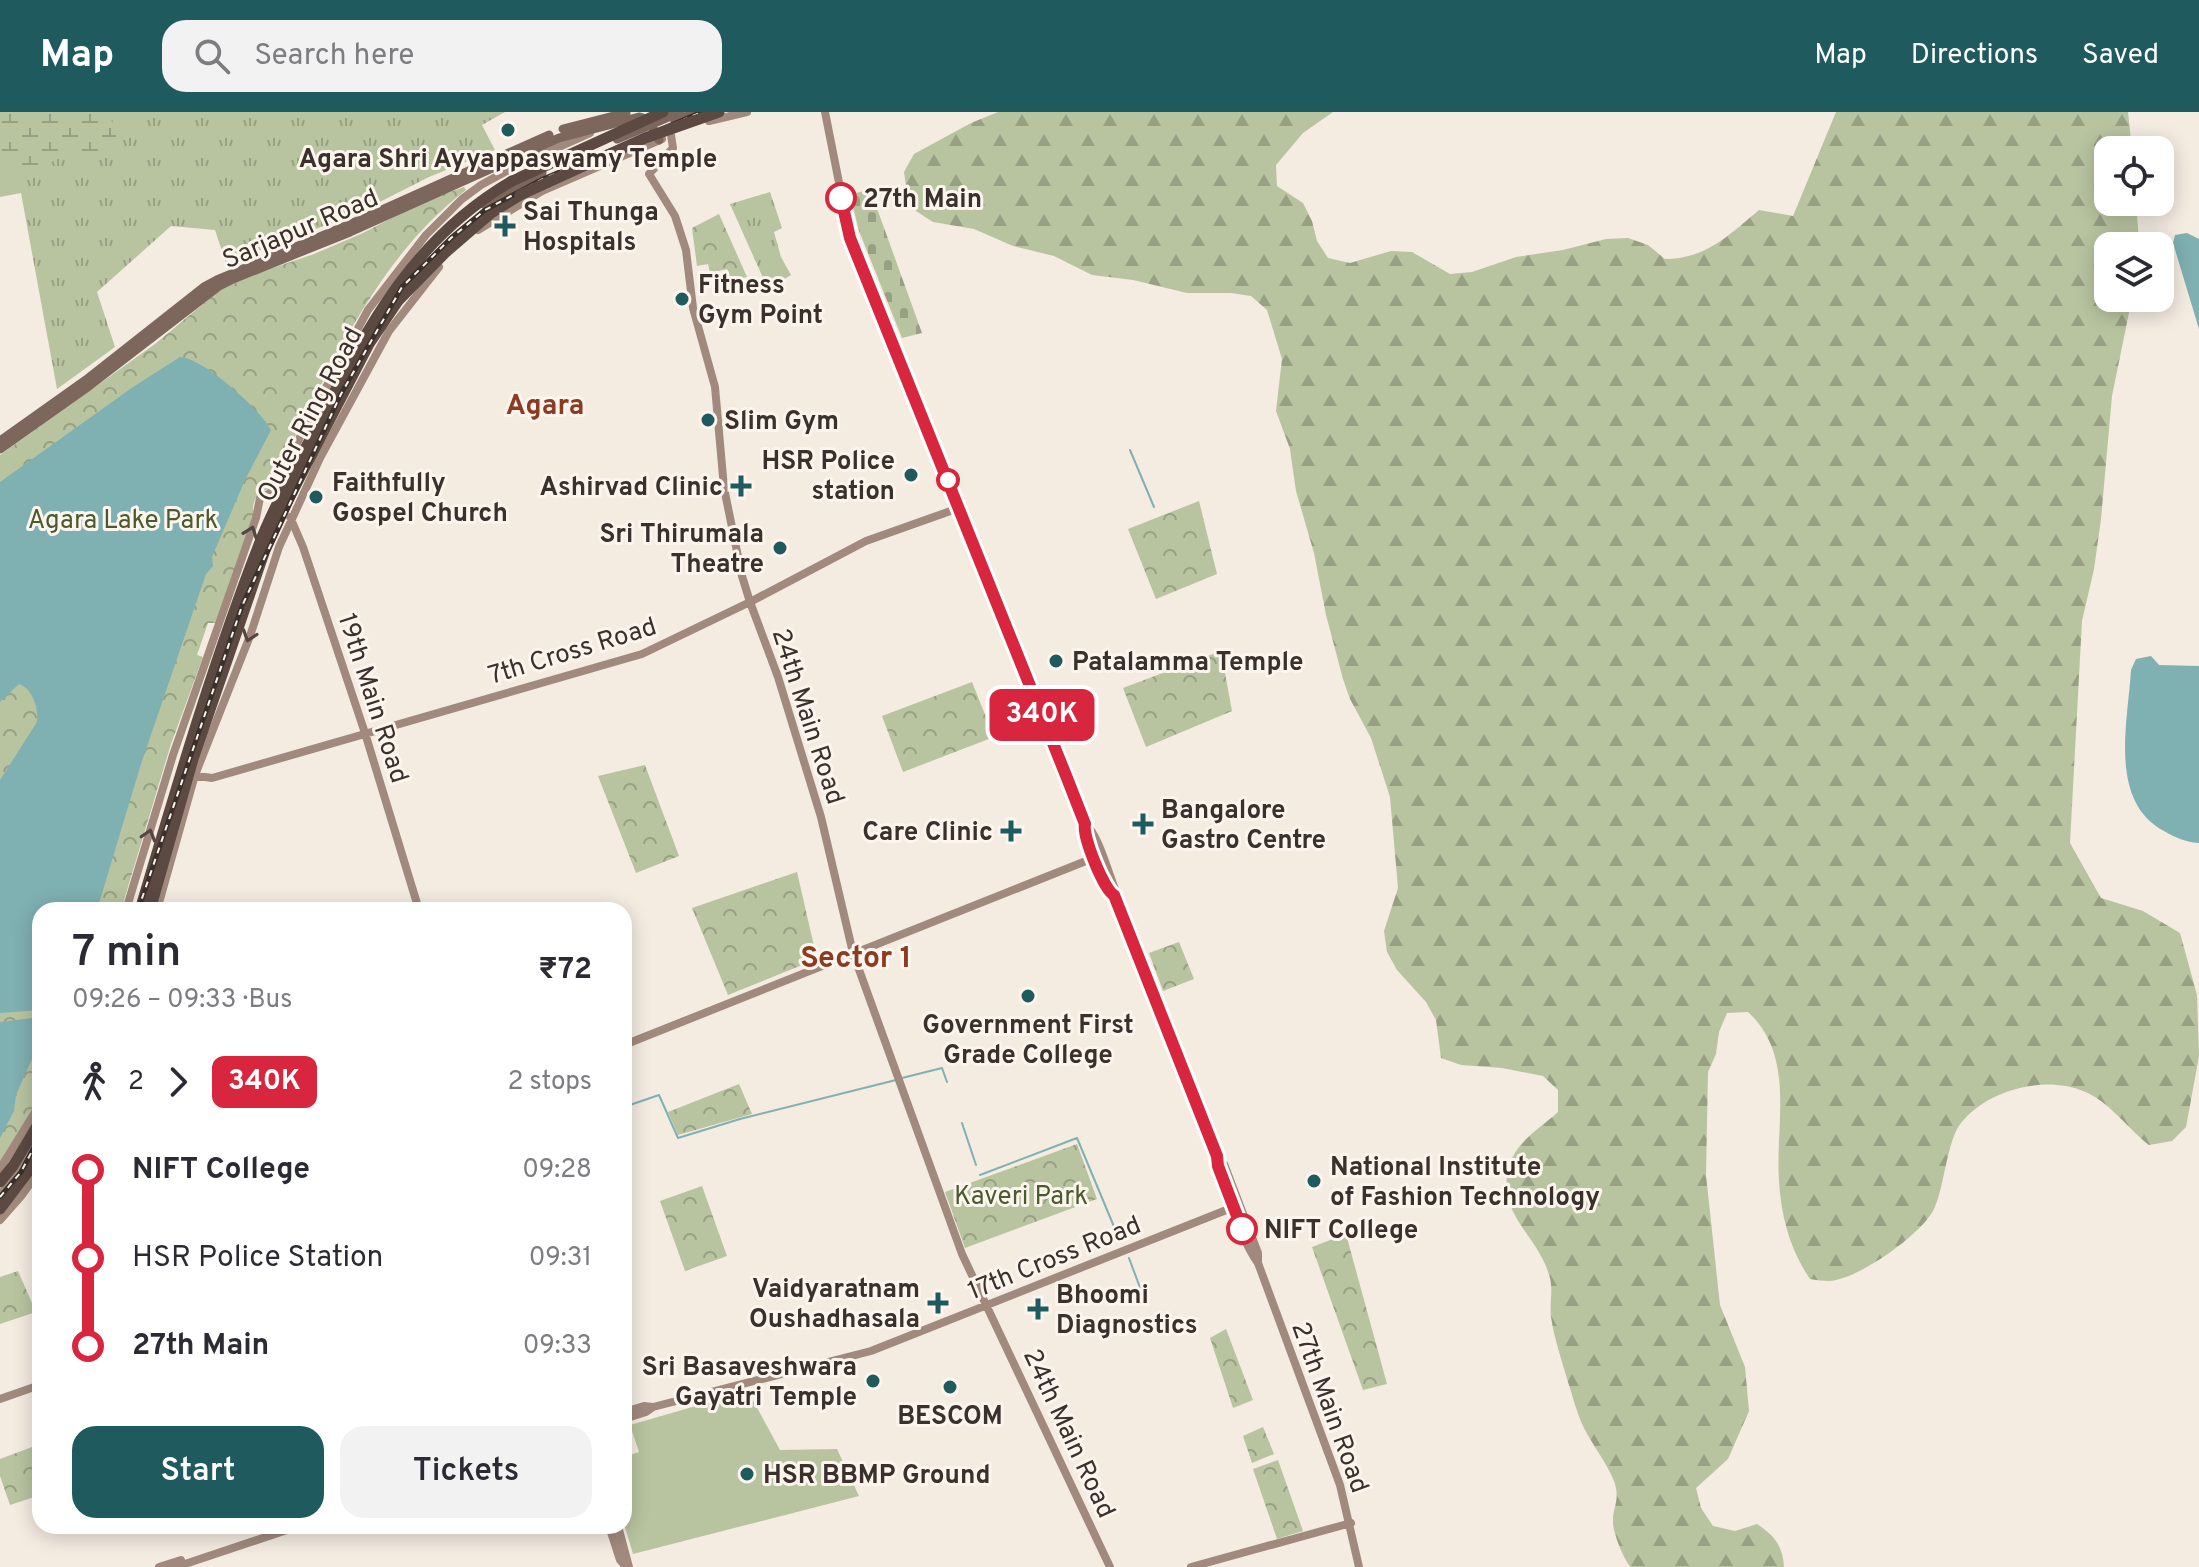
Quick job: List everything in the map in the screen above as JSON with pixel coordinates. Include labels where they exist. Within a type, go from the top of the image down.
[{"type":"highway","name":"Outer Ring Road","points":[[283,513],[380,308],[427,241],[443,232],[468,209],[512,181],[663,112]]},
{"type":"highway","name":"Outer Ring Road","points":[[152,902],[260,540],[283,513],[369,344],[390,312],[429,267],[491,213],[520,195],[645,138],[719,112]]},
{"type":"highway","name":"Outer Ring Road","points":[[143,902],[188,774]]},
{"type":"highway","points":[[0,1182],[32,1135]]},
{"type":"highway","points":[[0,1209],[32,1167]]},
{"type":"main road","name":"Sarjapur Road","points":[[0,449],[204,287],[217,280],[562,130],[632,112]]},
{"type":"main road","name":"Outer Ring Road","points":[[427,241],[445,238],[475,212],[522,183],[680,112]]},
{"type":"main road","points":[[659,140],[652,126],[698,112]]},
{"type":"main road","name":"Sarjapur Road","points":[[0,441],[60,402],[219,286],[350,232],[559,138],[639,117],[644,117],[652,126]]},
{"type":"street","points":[[128,902],[173,755],[256,518],[257,504],[262,496],[273,490],[285,471],[304,428],[368,310],[462,199],[512,168],[632,112]]},
{"type":"street","points":[[159,902],[188,774],[250,636],[273,562],[283,513],[320,458],[389,331],[448,257],[479,229],[523,201],[671,135],[747,112]]},
{"type":"street","name":"27th Main Road","points":[[825,112],[850,238],[1085,824],[1083,831],[1098,856],[1108,892],[1114,895],[1218,1159],[1218,1166],[1258,1253],[1258,1263],[1351,1523],[1359,1567]]},
{"type":"street","name":"24th Main Road","points":[[671,135],[673,148],[649,174],[675,216],[686,250],[693,308],[715,387],[724,488],[750,602],[778,674],[821,817],[853,953],[957,1241],[1110,1567]]},
{"type":"street","name":"7th Cross Road","points":[[188,774],[212,778],[642,654],[866,541],[959,508]]},
{"type":"street","name":"19th Main Road","points":[[283,513],[365,733],[417,902]]},
{"type":"street","points":[[632,1042],[1098,856]]},
{"type":"street","points":[[0,1169],[32,1117]]},
{"type":"street","points":[[0,1195],[32,1152]]},
{"type":"street","points":[[0,1220],[32,1181]]},
{"type":"street","name":"17th Cross Road","points":[[632,1410],[851,1357],[1236,1206]]},
{"type":"street","points":[[0,1399],[32,1388]]},
{"type":"street","name":"17th Cross Road","points":[[632,1416],[653,1407]]},
{"type":"street","points":[[1191,1567],[1351,1523]]},
{"type":"street","points":[[159,1567],[258,1534]]},
{"type":"street","points":[[176,1567],[275,1534]]},
{"type":"street","points":[[612,1534],[620,1560],[628,1567]]},
{"type":"street","points":[[620,1534],[628,1567]]},
{"type":"green space","points":[[0,112],[505,112],[482,125],[495,150],[429,177],[358,213],[226,263],[215,230],[171,226],[97,292],[115,347],[57,389],[21,193],[0,197]]},
{"type":"green space","points":[[0,112],[109,112],[119,146],[104,157],[72,153],[33,170],[0,166]]},
{"type":"green space","points":[[998,112],[1333,112],[1303,133],[1276,165],[1277,186],[1303,203],[1317,241],[1328,258],[1350,263],[1391,251],[1412,252],[1450,274],[1472,272],[1516,257],[1606,239],[1628,238],[1648,245],[1665,259],[1680,258],[1716,244],[1759,210],[1793,216],[1836,112],[2128,112],[2131,136],[2094,136],[2094,216],[2137,216],[2138,232],[2094,232],[2094,312],[2129,312],[2112,396],[2101,519],[2082,621],[2070,843],[2101,898],[2143,911],[2180,933],[2197,995],[2199,1056],[2186,1127],[2172,1141],[2149,1145],[2110,1108],[2083,1091],[2068,1086],[2034,1085],[2001,1094],[1972,1111],[1956,1131],[1933,1211],[1915,1232],[1886,1255],[1855,1273],[1829,1281],[1810,1279],[1792,1244],[1782,1207],[1778,1159],[1780,1092],[1773,1049],[1748,1012],[1727,1013],[1708,1072],[1706,1175],[1720,1305],[1745,1367],[1749,1411],[1728,1459],[1696,1488],[1701,1508],[1713,1526],[1735,1531],[1757,1524],[1776,1542],[1784,1567],[1631,1567],[1619,1546],[1613,1523],[1616,1499],[1614,1481],[1584,1428],[1575,1405],[1552,1325],[1549,1276],[1542,1257],[1514,1214],[1507,1190],[1509,1165],[1519,1147],[1558,1112],[1558,1090],[1543,1076],[1502,1068],[1461,1065],[1441,1058],[1436,1020],[1426,1002],[1397,970],[1387,952],[1384,931],[1398,888],[1390,797],[1371,738],[1350,699],[1326,615],[1314,553],[1296,491],[1290,449],[1276,411],[1282,359],[1267,310],[1251,296],[1187,293],[1133,280],[1092,275],[1054,256],[1013,246],[974,229],[933,222],[916,211],[907,193],[904,172],[914,154]]},
{"type":"green space","name":"Agara Lake Park","points":[[464,187],[466,190],[432,220],[402,253],[375,290],[330,368],[268,489],[255,500],[254,516],[216,623],[208,623],[197,655],[203,657],[171,744],[123,902],[32,902],[32,1110],[0,1164],[0,455],[155,344],[221,289],[363,233],[422,202]]},
{"type":"green space","points":[[870,189],[922,333],[902,338],[859,231],[850,195]]},
{"type":"green space","points":[[770,192],[782,228],[774,232],[781,257],[791,275],[768,289],[730,204]]},
{"type":"green space","points":[[719,214],[747,277],[731,280],[727,269],[710,273],[708,264],[697,266],[692,228]]},
{"type":"green space","points":[[1199,501],[1217,574],[1156,599],[1128,529]]},
{"type":"green space","points":[[1221,651],[1232,711],[1146,747],[1123,688]]},
{"type":"green space","points":[[972,682],[994,737],[903,772],[882,716]]},
{"type":"green space","points":[[645,765],[679,856],[636,873],[598,776]]},
{"type":"green space","points":[[797,872],[817,959],[728,995],[692,908]]},
{"type":"green space","points":[[1179,942],[1194,979],[1163,991],[1149,953]]},
{"type":"green space","points":[[739,1084],[752,1114],[678,1135],[668,1112]]},
{"type":"green space","name":"Kaveri Park","points":[[1077,1144],[1097,1199],[965,1248],[945,1192]]},
{"type":"green space","points":[[702,1186],[727,1256],[685,1271],[660,1201]]},
{"type":"green space","points":[[1346,1234],[1387,1384],[1363,1390],[1312,1247]]},
{"type":"green space","points":[[18,1271],[32,1303],[32,1313],[0,1324],[0,1277]]},
{"type":"green space","points":[[1226,1329],[1253,1400],[1233,1408],[1210,1338]]},
{"type":"green space","name":"HSR BBMP Ground","points":[[748,1391],[780,1450],[837,1449],[859,1496],[633,1554],[627,1534],[632,1534],[632,1454],[639,1452],[632,1424]]},
{"type":"green space","points":[[1263,1427],[1274,1454],[1252,1463],[1243,1436]]},
{"type":"green space","points":[[32,1447],[32,1498],[10,1505],[0,1476],[0,1459]]},
{"type":"green space","points":[[1278,1460],[1303,1531],[1277,1539],[1253,1469]]},
{"type":"water","points":[[2187,233],[2199,239],[2199,329],[2174,246],[2175,235]]},
{"type":"water","name":"Agara Lake Park","points":[[180,357],[190,360],[230,386],[271,430],[245,480],[212,557],[213,566],[206,574],[141,764],[99,902],[32,902],[32,1011],[0,1013],[0,780],[37,722],[37,717],[36,705],[24,686],[19,684],[0,702],[0,482]]},
{"type":"water","points":[[2151,656],[2159,665],[2199,666],[2199,843],[2173,836],[2146,818],[2128,781],[2125,736],[2131,670],[2136,659]]},
{"type":"water","points":[[32,1018],[32,1059],[16,1095],[14,1111],[0,1138],[0,1022]]},
{"type":"waterway","points":[[1130,450],[1154,507]]},
{"type":"waterway","points":[[902,1078],[942,1068],[947,1082]]},
{"type":"waterway","points":[[632,1104],[659,1095],[678,1138],[740,1119],[896,1080]]},
{"type":"waterway","points":[[962,1123],[976,1165]]},
{"type":"waterway","points":[[980,1175],[1077,1138],[1120,1241]]},
{"type":"waterway","points":[[1129,1258],[1145,1301]]},
{"type":"railway","points":[[141,902],[242,606],[341,394],[402,287],[451,238],[485,210],[543,179],[702,112]]},
{"type":"railway","points":[[0,1197],[21,1172],[32,1151]]},
{"type":"bus line","name":"340K","points":[[841,198],[850,238],[1067,778],[1085,824],[1083,831],[1108,892],[1114,895],[1217,1156],[1242,1229]]},
{"type":"place","name":"Agara Shri Ayyappaswamy Temple","points":[[508,130]]},
{"type":"place","name":"27th Main","points":[[841,198]]},
{"type":"place","name":"Sai Thunga Hospitals","points":[[505,226]]},
{"type":"place","name":"Fitness Gym Point","points":[[682,299]]},
{"type":"place","name":"Slim Gym","points":[[708,420]]},
{"type":"place","name":"HSR Police station","points":[[911,475]]},
{"type":"place","name":"Ashirvad Clinic","points":[[741,486]]},
{"type":"place","name":"Faithfully Gospel Church","points":[[316,497]]},
{"type":"place","name":"Sri Thirumala Theatre","points":[[780,548]]},
{"type":"place","name":"Patalamma Temple","points":[[1056,661]]},
{"type":"place","name":"Bangalore Gastro Centre","points":[[1143,824]]},
{"type":"place","name":"Care Clinic","points":[[1011,831]]},
{"type":"place","name":"Government First Grade College","points":[[1028,996]]},
{"type":"place","name":"National Institute of Fashion Technology","points":[[1314,1181]]},
{"type":"place","name":"NIFT College","points":[[1242,1229]]},
{"type":"place","name":"Vaidyaratnam Oushadhasala","points":[[938,1303]]},
{"type":"place","name":"Bhoomi Diagnostics","points":[[1038,1309]]},
{"type":"place","name":"Sri Basaveshwara Gayatri Temple","points":[[873,1381]]},
{"type":"place","name":"BESCOM","points":[[950,1387]]},
{"type":"place","name":"HSR BBMP Ground","points":[[747,1474]]},
{"type":"district","name":"Agara","points":[[545,404]]},
{"type":"district","name":"Sector 1","points":[[856,957]]}]
